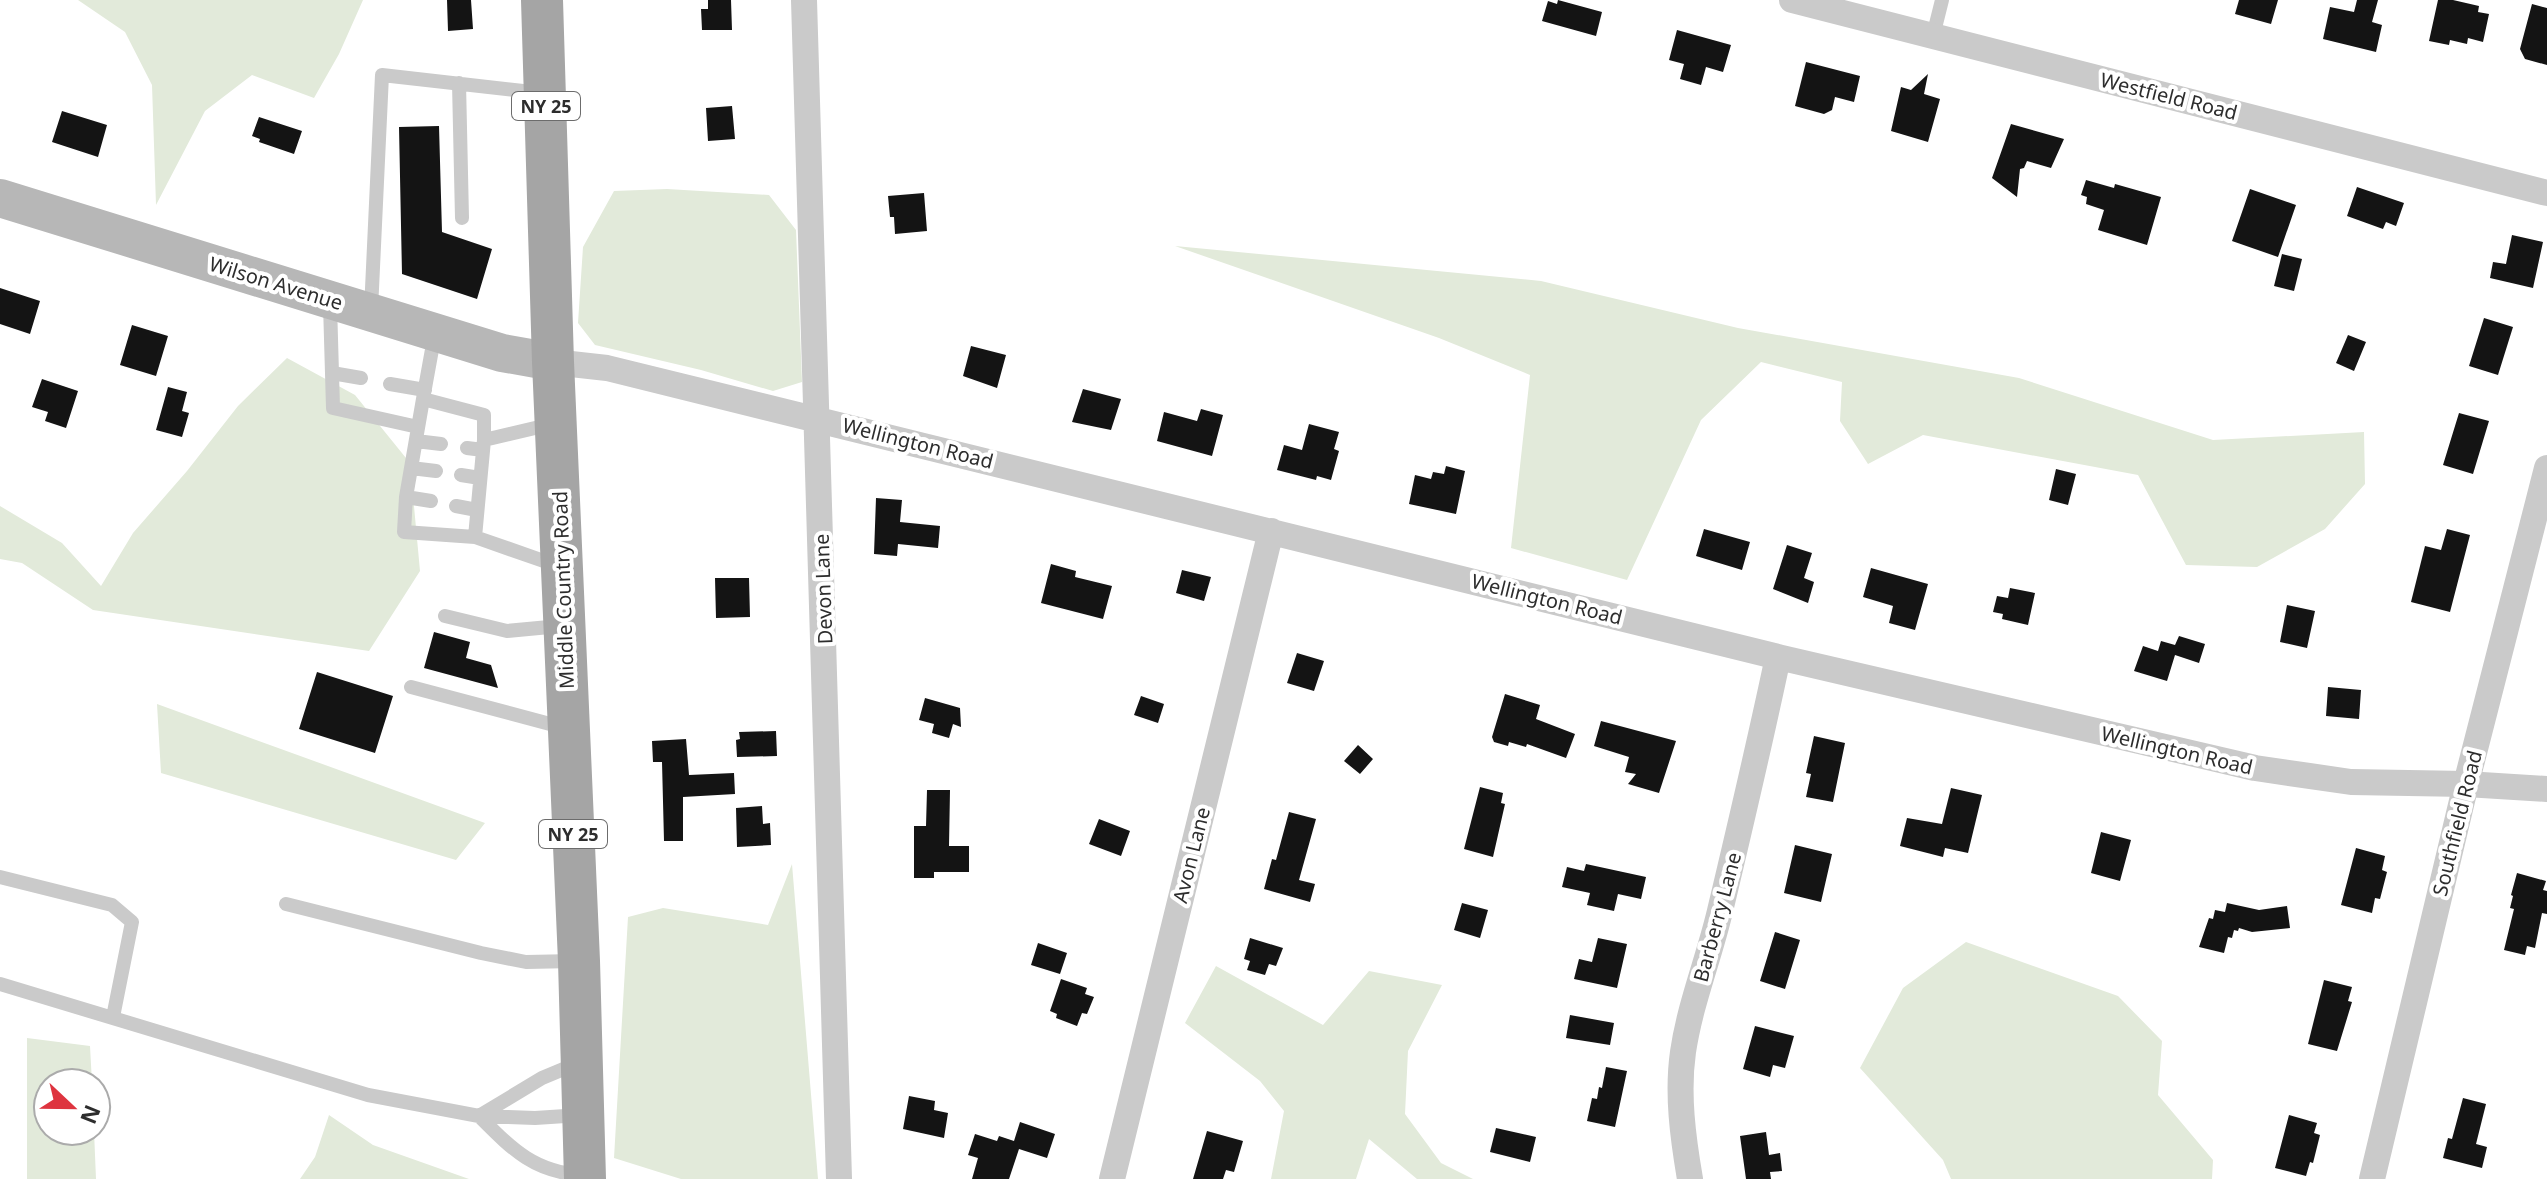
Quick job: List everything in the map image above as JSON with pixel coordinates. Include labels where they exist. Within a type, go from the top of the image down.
[{"type":"main road","name":"Middle Country Road","points":[[542,0],[583,1114],[590,1178]]},
{"type":"street","name":"Devon Lane","points":[[804,0],[839,1179]]},
{"type":"street","name":"Westfield Road","points":[[1792,0],[2547,193]]},
{"type":"street","name":"Wilson Avenue","points":[[0,198],[502,353],[553,362]]},
{"type":"street","name":"Wellington Road","points":[[553,362],[607,368],[818,418],[1778,657],[2255,768],[2351,782],[2547,789]]},
{"type":"street","name":"Southfield Road","points":[[2372,1179],[2466,784],[2547,468]]},
{"type":"street","name":"Avon Lane","points":[[1112,1179],[1271,531]]},
{"type":"street","name":"Barberry Lane","points":[[1690,1179],[1681,1102],[1683,1053],[1702,968],[1725,889],[1778,657]]},
{"type":"lane","points":[[1933,36],[1942,0]]},
{"type":"lane","points":[[370,312],[382,75],[545,93]]},
{"type":"lane","points":[[459,83],[462,218]]},
{"type":"lane","points":[[330,300],[333,408],[441,444]]},
{"type":"lane","points":[[435,332],[406,497],[404,532],[475,537],[562,567]]},
{"type":"lane","points":[[332,373],[361,378]]},
{"type":"lane","points":[[390,384],[484,415],[475,537]]},
{"type":"lane","points":[[467,448],[556,423]]},
{"type":"lane","points":[[411,468],[436,471]]},
{"type":"lane","points":[[461,475],[480,478]]},
{"type":"lane","points":[[406,497],[431,501]]},
{"type":"lane","points":[[456,506],[477,510]]},
{"type":"lane","points":[[445,616],[507,631],[565,626]]},
{"type":"lane","points":[[411,687],[569,729]]},
{"type":"lane","points":[[0,877],[112,905],[132,922],[113,1017]]},
{"type":"lane","points":[[286,904],[526,962],[579,961]]},
{"type":"lane","points":[[0,984],[368,1095],[479,1116],[535,1118],[583,1114]]},
{"type":"lane","points":[[479,1116],[542,1078],[582,1061]]},
{"type":"lane","points":[[479,1116],[527,1160],[544,1168],[590,1178]]},
{"type":"green space","points":[[78,0],[363,0],[339,54],[314,98],[252,75],[205,111],[156,205],[152,85],[125,32]]},
{"type":"green space","points":[[667,189],[769,195],[796,230],[802,382],[773,391],[595,345],[578,323],[583,247],[614,191]]},
{"type":"green space","points":[[1175,246],[1541,281],[1738,328],[2019,378],[2213,440],[2364,432],[2365,484],[2325,529],[2257,567],[2186,565],[2138,475],[1923,435],[1868,464],[1840,421],[1842,382],[1761,362],[1701,420],[1627,580],[1511,548],[1530,375],[1439,338]]},
{"type":"green space","points":[[287,358],[355,395],[410,463],[420,571],[369,651],[93,610],[22,563],[0,559],[0,506],[62,543],[101,586],[133,533],[238,406]]},
{"type":"green space","points":[[157,704],[485,823],[456,860],[161,773]]},
{"type":"green space","points":[[792,864],[818,1179],[681,1179],[614,1158],[628,917],[663,908],[768,925]]},
{"type":"green space","points":[[1966,942],[2118,996],[2162,1041],[2158,1095],[2213,1160],[2212,1179],[1951,1179],[1943,1160],[1860,1068],[1903,988]]},
{"type":"green space","points":[[1216,966],[1323,1025],[1369,971],[1442,985],[1408,1051],[1405,1114],[1441,1163],[1473,1179],[1417,1179],[1369,1139],[1356,1179],[1271,1179],[1284,1111],[1260,1081],[1185,1023]]},
{"type":"green space","points":[[27,1038],[90,1046],[91,1067],[32,1067],[32,1147],[95,1147],[96,1179],[27,1179]]},
{"type":"green space","points":[[329,1115],[373,1145],[469,1179],[300,1179],[315,1157]]},
{"type":"building","points":[[447,0],[471,0],[473,29],[448,31]]},
{"type":"building","points":[[708,0],[731,0],[732,30],[702,30],[701,9],[708,9]]},
{"type":"building","points":[[1558,0],[1602,12],[1596,36],[1542,21],[1548,1],[1557,4]]},
{"type":"building","points":[[2239,0],[2278,0],[2271,24],[2235,14]]},
{"type":"building","points":[[2357,0],[2378,0],[2372,22],[2382,25],[2376,52],[2323,39],[2330,7],[2354,12]]},
{"type":"building","points":[[2438,0],[2479,6],[2478,12],[2489,14],[2483,42],[2468,38],[2467,44],[2450,40],[2449,45],[2429,41]]},
{"type":"building","points":[[2532,4],[2547,8],[2547,65],[2525,59],[2520,49]]},
{"type":"building","points":[[1677,30],[1731,45],[1723,72],[1706,67],[1701,85],[1680,79],[1684,64],[1669,60]]},
{"type":"building","points":[[1806,62],[1860,76],[1854,102],[1835,97],[1832,110],[1824,114],[1795,106]]},
{"type":"building","points":[[1928,74],[1924,94],[1940,99],[1928,142],[1891,131],[1901,87],[1911,90]]},
{"type":"building","points":[[732,106],[735,139],[708,141],[706,108]]},
{"type":"building","points":[[62,111],[107,125],[98,157],[52,142]]},
{"type":"building","points":[[259,117],[302,131],[294,154],[259,142],[260,139],[252,136]]},
{"type":"building","points":[[2011,124],[2064,139],[2051,168],[2027,161],[2020,169],[2017,197],[1992,178]]},
{"type":"building","points":[[439,126],[442,232],[492,249],[477,299],[402,274],[399,127]]},
{"type":"building","points":[[2086,180],[2114,188],[2115,184],[2161,197],[2147,245],[2098,230],[2104,210],[2086,204],[2087,197],[2081,195]]},
{"type":"building","points":[[2357,187],[2404,203],[2396,226],[2386,222],[2383,229],[2347,216]]},
{"type":"building","points":[[2250,189],[2296,205],[2278,257],[2232,241]]},
{"type":"building","points":[[924,193],[927,231],[895,234],[888,196]]},
{"type":"building","points":[[2512,235],[2543,242],[2533,288],[2490,278],[2493,262],[2506,264]]},
{"type":"building","points":[[2282,254],[2302,259],[2294,291],[2274,286]]},
{"type":"building","points":[[0,288],[40,301],[30,334],[0,324]]},
{"type":"building","points":[[2484,318],[2513,327],[2498,375],[2469,366]]},
{"type":"building","points":[[132,325],[168,336],[156,376],[120,365]]},
{"type":"building","points":[[2348,335],[2366,342],[2354,371],[2336,363]]},
{"type":"building","points":[[971,346],[1006,355],[997,388],[963,376]]},
{"type":"building","points":[[42,379],[78,391],[66,428],[45,421],[48,412],[32,407]]},
{"type":"building","points":[[168,387],[187,392],[182,411],[189,413],[182,437],[156,430]]},
{"type":"building","points":[[1083,389],[1121,399],[1111,430],[1072,422]]},
{"type":"building","points":[[1201,409],[1223,415],[1212,456],[1157,441],[1164,412],[1197,421]]},
{"type":"building","points":[[2459,413],[2489,421],[2473,474],[2443,465]]},
{"type":"building","points":[[1309,424],[1339,432],[1334,449],[1339,451],[1331,480],[1317,476],[1316,480],[1277,470],[1284,445],[1302,450]]},
{"type":"building","points":[[1446,466],[1465,471],[1456,514],[1409,504],[1415,475],[1431,479],[1433,472],[1444,474]]},
{"type":"building","points":[[2056,469],[2076,474],[2068,505],[2049,500]]},
{"type":"building","points":[[876,498],[902,500],[900,522],[940,526],[938,548],[898,544],[897,556],[874,554]]},
{"type":"building","points":[[1704,529],[1750,542],[1742,570],[1696,556]]},
{"type":"building","points":[[2447,529],[2470,535],[2450,612],[2411,602],[2425,546],[2441,550]]},
{"type":"building","points":[[1787,545],[1812,553],[1804,578],[1814,582],[1808,603],[1773,589]]},
{"type":"building","points":[[1051,564],[1076,571],[1075,577],[1112,586],[1103,619],[1041,603]]},
{"type":"building","points":[[1871,568],[1928,584],[1915,630],[1889,623],[1893,606],[1863,597]]},
{"type":"building","points":[[1182,570],[1211,577],[1204,601],[1176,593]]},
{"type":"building","points":[[715,578],[749,578],[750,617],[716,618]]},
{"type":"building","points":[[2010,588],[2035,593],[2028,625],[2002,619],[2003,614],[1993,612],[1997,596],[2008,598]]},
{"type":"building","points":[[2287,605],[2315,611],[2307,648],[2280,642]]},
{"type":"building","points":[[434,632],[470,642],[466,658],[491,665],[498,688],[424,668]]},
{"type":"building","points":[[2179,636],[2205,644],[2199,663],[2175,655],[2167,681],[2134,671],[2143,646],[2158,651],[2161,641],[2175,645]]},
{"type":"building","points":[[1297,653],[1324,661],[1314,691],[1287,683]]},
{"type":"building","points":[[317,672],[393,696],[375,753],[299,729]]},
{"type":"building","points":[[2328,687],[2361,690],[2359,719],[2326,716]]},
{"type":"building","points":[[1505,694],[1540,705],[1536,719],[1575,734],[1566,758],[1527,744],[1526,747],[1509,742],[1508,746],[1494,742],[1492,737]]},
{"type":"building","points":[[1141,696],[1164,704],[1158,723],[1134,715]]},
{"type":"building","points":[[925,698],[960,708],[961,727],[953,724],[949,738],[932,733],[934,724],[919,720]]},
{"type":"building","points":[[1601,721],[1676,741],[1659,793],[1628,784],[1636,774],[1625,772],[1629,757],[1594,746]]},
{"type":"building","points":[[776,731],[777,756],[737,757],[739,732]]},
{"type":"building","points":[[1814,736],[1845,743],[1833,802],[1806,797],[1811,774],[1806,773]]},
{"type":"building","points":[[686,739],[689,775],[734,773],[735,794],[683,797],[683,841],[664,841],[662,762],[653,762],[652,741]]},
{"type":"building","points":[[1358,745],[1373,759],[1360,774],[1344,761]]},
{"type":"building","points":[[1480,787],[1503,793],[1501,803],[1505,804],[1493,857],[1464,849]]},
{"type":"building","points":[[1951,788],[1982,795],[1968,853],[1945,848],[1943,857],[1900,846],[1907,818],[1942,824]]},
{"type":"building","points":[[927,790],[950,790],[949,846],[969,846],[969,872],[934,872],[934,878],[914,878],[914,826],[926,826]]},
{"type":"building","points":[[762,806],[763,824],[770,823],[771,845],[737,847],[736,808]]},
{"type":"building","points":[[1289,812],[1316,819],[1299,880],[1315,884],[1310,902],[1264,889],[1272,859],[1276,860]]},
{"type":"building","points":[[1099,819],[1130,831],[1121,856],[1089,844]]},
{"type":"building","points":[[2101,832],[2131,840],[2120,881],[2091,873]]},
{"type":"building","points":[[1795,845],[1832,854],[1821,902],[1784,893]]},
{"type":"building","points":[[2356,848],[2385,856],[2382,870],[2387,872],[2380,899],[2375,898],[2372,913],[2341,905]]},
{"type":"building","points":[[1586,864],[1646,877],[1641,899],[1618,894],[1614,911],[1587,905],[1590,893],[1562,887],[1567,867],[1584,871]]},
{"type":"building","points":[[2517,873],[2546,881],[2543,890],[2547,891],[2547,914],[2542,913],[2535,948],[2527,946],[2525,955],[2504,950],[2514,909],[2510,908],[2511,895]]},
{"type":"building","points":[[1462,903],[1488,910],[1480,938],[1454,930]]},
{"type":"building","points":[[2227,903],[2259,910],[2287,906],[2290,928],[2252,932],[2239,928],[2238,931],[2234,930],[2232,938],[2228,937],[2224,953],[2199,947],[2209,918],[2213,919],[2215,910],[2225,912]]},
{"type":"building","points":[[1775,932],[1800,940],[1785,989],[1760,981]]},
{"type":"building","points":[[1250,938],[1283,948],[1276,966],[1269,964],[1265,975],[1247,970],[1250,961],[1244,959]]},
{"type":"building","points":[[1598,938],[1627,944],[1617,988],[1574,979],[1579,959],[1592,962]]},
{"type":"building","points":[[1038,943],[1067,953],[1060,974],[1031,965]]},
{"type":"building","points":[[1061,979],[1087,988],[1085,994],[1094,997],[1087,1014],[1082,1013],[1077,1026],[1056,1018],[1057,1014],[1050,1011]]},
{"type":"building","points":[[2324,980],[2352,987],[2348,1001],[2352,1002],[2337,1051],[2308,1044]]},
{"type":"building","points":[[1570,1015],[1614,1023],[1610,1045],[1566,1038]]},
{"type":"building","points":[[1755,1026],[1794,1036],[1785,1068],[1773,1065],[1770,1077],[1743,1069]]},
{"type":"building","points":[[1606,1067],[1627,1071],[1615,1127],[1587,1121],[1592,1098],[1597,1099],[1599,1087],[1602,1088]]},
{"type":"building","points":[[909,1096],[935,1101],[934,1110],[948,1113],[944,1138],[903,1129]]},
{"type":"building","points":[[2463,1098],[2486,1104],[2476,1144],[2487,1147],[2482,1168],[2443,1158],[2448,1138],[2452,1139]]},
{"type":"building","points":[[2289,1115],[2317,1123],[2314,1133],[2320,1135],[2313,1163],[2310,1162],[2306,1176],[2275,1168]]},
{"type":"building","points":[[1020,1122],[1055,1134],[1047,1158],[1019,1149],[1009,1179],[972,1179],[978,1158],[968,1155],[975,1134],[997,1141],[999,1136],[1014,1141]]},
{"type":"building","points":[[1496,1128],[1536,1137],[1530,1162],[1490,1152]]},
{"type":"building","points":[[1207,1131],[1243,1141],[1234,1172],[1226,1170],[1223,1179],[1193,1179]]},
{"type":"building","points":[[1766,1132],[1769,1155],[1780,1153],[1782,1171],[1770,1172],[1771,1179],[1746,1179],[1740,1136]]}]
